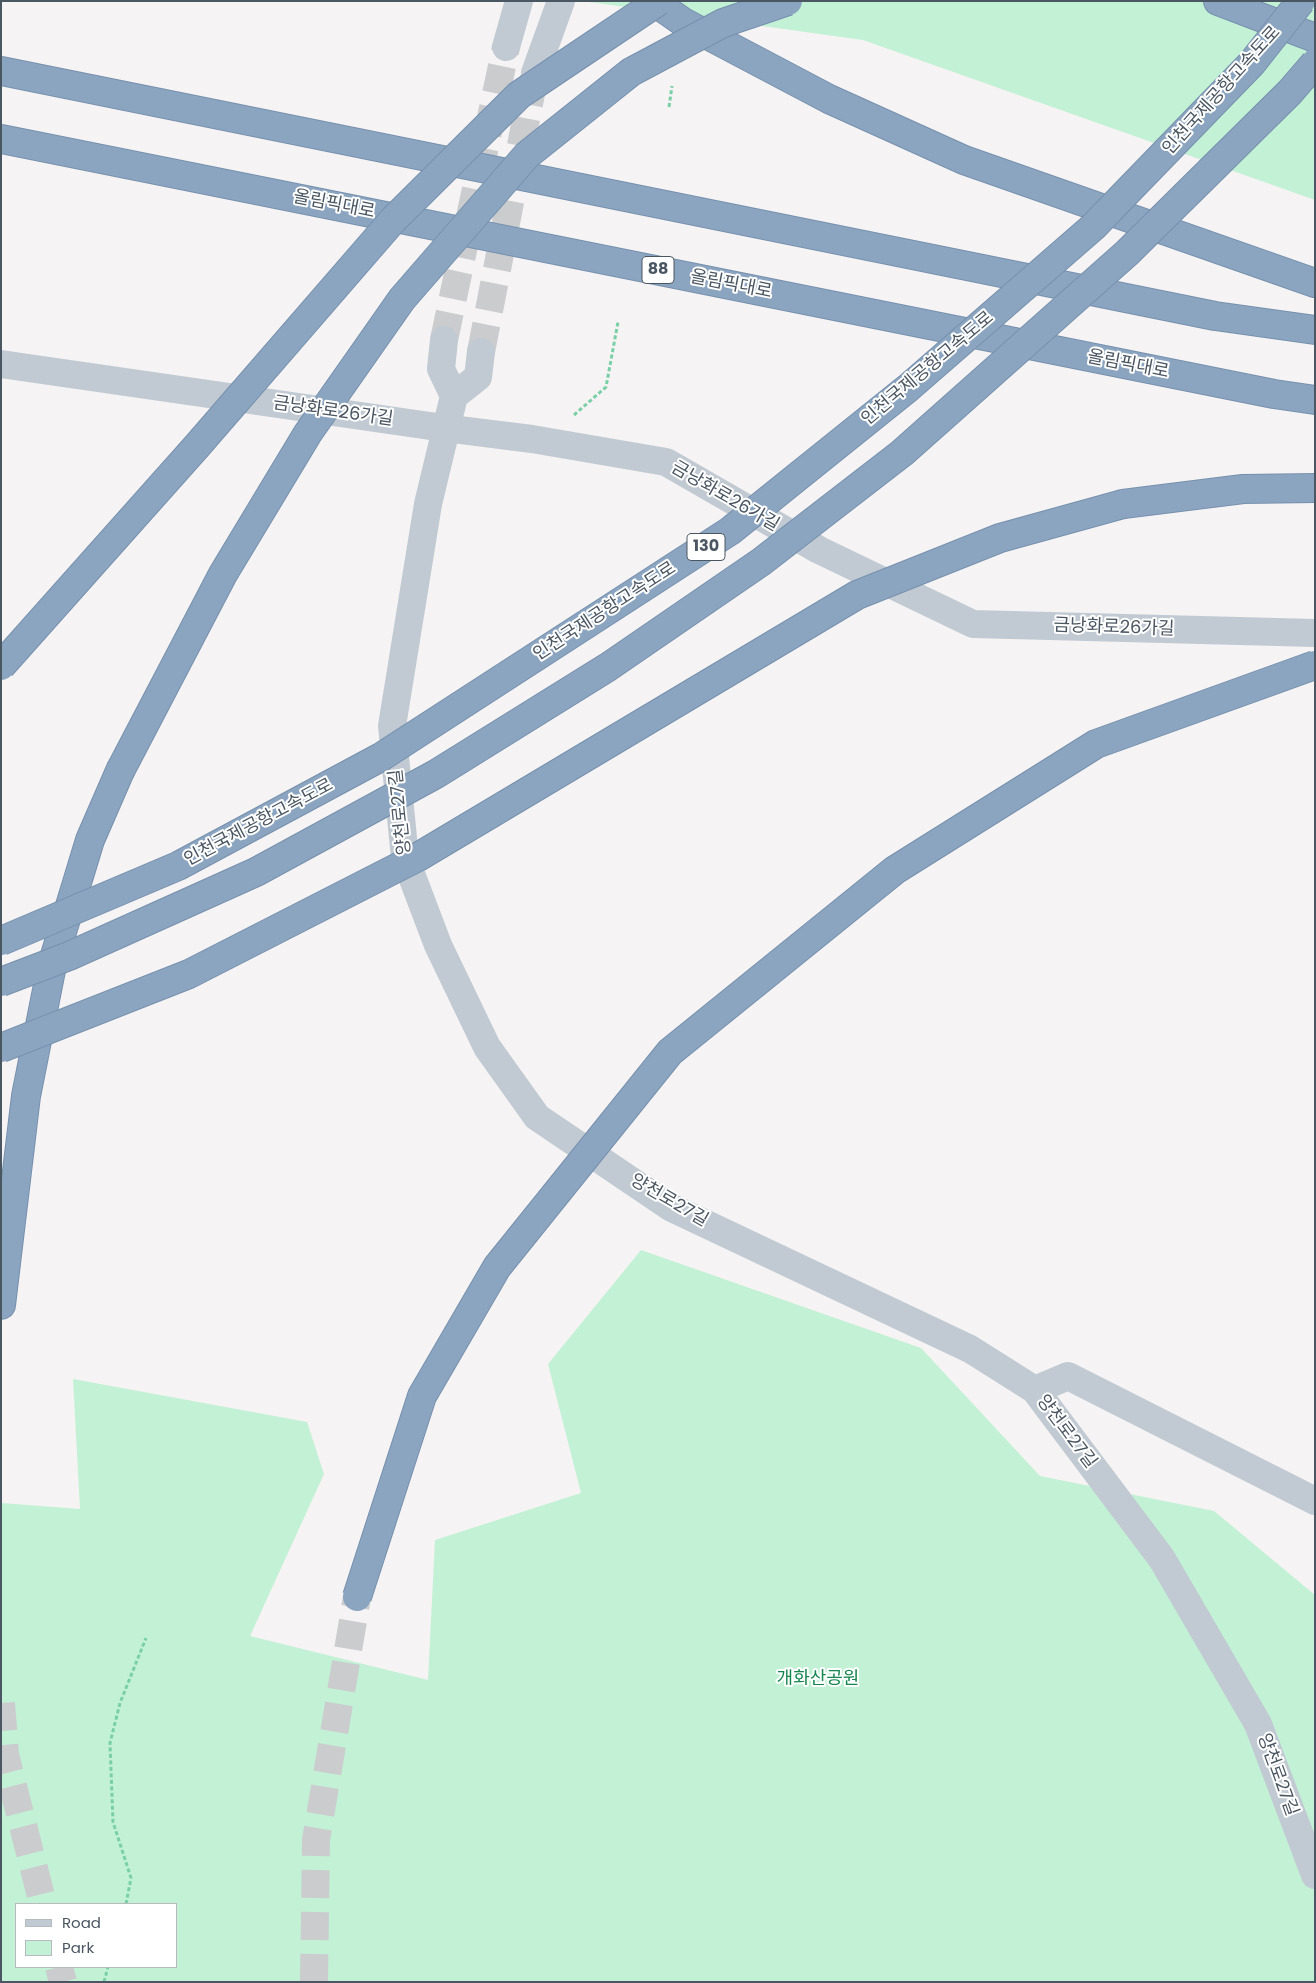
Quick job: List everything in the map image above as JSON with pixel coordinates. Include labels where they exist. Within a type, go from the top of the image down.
[{"type":"highway","points":[[653,1],[683,22],[829,99],[964,160],[1315,284]]},
{"type":"highway","points":[[1,666],[171,475],[393,220],[519,95],[659,1]]},
{"type":"highway","points":[[1,1305],[26,1096],[52,965],[90,840],[120,771],[222,574],[308,433],[402,299],[527,155],[631,72],[723,23],[788,1]]},
{"type":"highway","points":[[1218,1],[1315,38]]},
{"type":"highway","name":"인천국제공항고속도로","points":[[1,941],[178,866],[381,757],[730,530],[908,388],[1093,227],[1252,63],[1301,1]]},
{"type":"highway","name":"130","points":[[1,982],[69,956],[256,872],[436,774],[608,667],[753,568],[902,454],[1127,253],[1290,92],[1315,63]]},
{"type":"highway","points":[[1,71],[1215,316],[1315,330]]},
{"type":"highway","name":"올림픽대로","points":[[1,138],[1274,394],[1315,400]]},
{"type":"highway","points":[[1,1048],[189,974],[418,857],[857,595],[1000,538],[1123,504],[1243,490],[1315,488]]},
{"type":"highway","points":[[357,1597],[422,1396],[497,1266],[670,1052],[895,870],[1096,744],[1315,665]]},
{"type":"street","points":[[506,47],[519,1]]},
{"type":"street","points":[[525,1],[544,3],[552,1]]},
{"type":"street","points":[[535,73],[560,1]]},
{"type":"street","points":[[444,340],[441,369],[454,396],[478,377],[481,352]]},
{"type":"street","name":"금낭화로26가길","points":[[1,364],[532,439],[666,462],[819,550],[973,624],[1315,633]]},
{"type":"street","name":"양천로27길","points":[[454,396],[444,428],[428,504],[392,726],[405,858],[438,945],[487,1047],[537,1117],[670,1207],[970,1349],[1035,1390],[1162,1559],[1258,1724],[1315,1875]]},
{"type":"street","points":[[1035,1390],[1068,1376],[1315,1501]]},
{"type":"path","points":[[532,439],[579,411],[606,387],[618,322]]},
{"type":"path","points":[[126,1903],[131,1878],[113,1822],[110,1743],[120,1703],[146,1638]]},
{"type":"path","points":[[104,1982],[108,1968]]},
{"type":"green space","points":[[582,1],[1315,1],[1315,200],[863,40]]},
{"type":"green space","name":"개화산공원","points":[[641,1250],[921,1348],[1040,1476],[1214,1511],[1315,1595],[1315,1982],[1,1982],[1,1503],[80,1509],[73,1379],[307,1422],[324,1474],[250,1636],[428,1680],[435,1540],[581,1493],[548,1364]]},
{"type":"tunnel","points":[[444,340],[506,47]]},
{"type":"tunnel","points":[[481,352],[535,73]]},
{"type":"tunnel","points":[[314,1982],[316,1840],[357,1597]]},
{"type":"tunnel","points":[[1,1703],[5,1755],[43,1903]]},
{"type":"tunnel","points":[[59,1968],[63,1982]]}]
